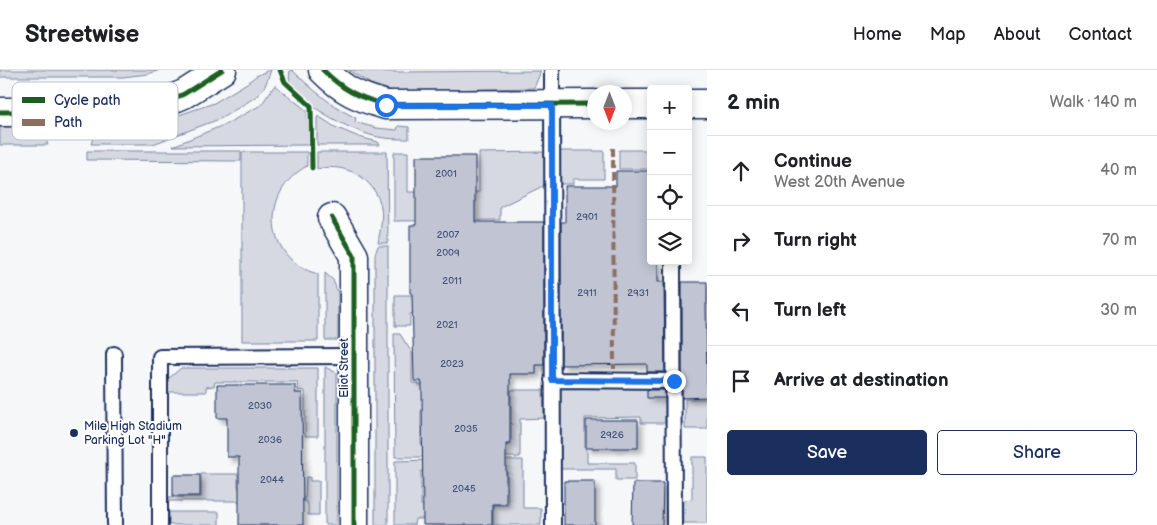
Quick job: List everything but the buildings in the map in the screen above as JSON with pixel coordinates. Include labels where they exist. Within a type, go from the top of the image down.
[{"type":"street","points":[[178,97],[222,70]]},
{"type":"street","points":[[323,70],[337,84],[360,98],[386,105],[587,104]]},
{"type":"street","points":[[632,104],[647,104]]},
{"type":"street","points":[[692,104],[707,104]]},
{"type":"street","name":"Eliot Street","points":[[332,218],[354,256],[354,525]]},
{"type":"lane","points":[[552,70],[552,525]]},
{"type":"lane","points":[[673,265],[674,525]]},
{"type":"lane","points":[[114,354],[115,525]]},
{"type":"lane","points":[[160,525],[160,357],[354,356]]},
{"type":"lane","points":[[552,380],[674,381]]},
{"type":"shaded area","points":[[0,70],[160,70],[148,74],[123,77],[0,77]]},
{"type":"shaded area","points":[[271,70],[265,86],[257,96],[222,118],[178,135],[178,115],[214,103],[256,76]]},
{"type":"shaded area","points":[[292,70],[322,97],[356,118],[355,122],[376,128],[397,130],[398,126],[409,127],[409,139],[374,136],[340,123],[304,99],[295,90],[289,80],[290,71]]},
{"type":"shaded area","points":[[348,70],[393,72],[541,71],[534,88],[393,91],[371,84]]},
{"type":"shaded area","points":[[275,85],[307,111],[308,145],[173,146],[226,124],[261,105]]},
{"type":"shaded area","points":[[318,116],[335,127],[359,137],[378,142],[380,145],[317,145]]},
{"type":"shaded area","points":[[0,127],[12,127],[12,140],[46,140],[48,145],[0,145]]},
{"type":"shaded area","points":[[92,140],[164,140],[153,144],[91,144]]},
{"type":"shaded area","points":[[619,150],[647,150],[647,169],[619,169]]},
{"type":"shaded area","points":[[87,151],[241,151],[241,161],[87,160]]},
{"type":"shaded area","points":[[559,151],[604,151],[604,179],[573,179],[573,184],[559,184]]},
{"type":"shaded area","points":[[242,152],[307,152],[307,166],[291,178],[281,192],[275,208],[274,224],[278,241],[287,255],[300,266],[318,274],[318,341],[242,341]]},
{"type":"shaded area","points":[[317,152],[387,152],[388,243],[378,243],[382,212],[378,197],[372,188],[365,180],[348,170],[328,167],[317,169]]},
{"type":"shaded area","points":[[394,152],[408,152],[408,192],[479,192],[479,153],[545,152],[545,185],[500,207],[500,220],[394,221]]},
{"type":"shaded area","points":[[378,246],[388,246],[388,525],[375,525],[375,254]]},
{"type":"shaded area","points":[[325,273],[333,280],[338,293],[338,340],[325,340]]},
{"type":"shaded area","points":[[395,295],[505,295],[410,314],[410,326],[395,326]]},
{"type":"shaded area","points":[[394,334],[400,334],[412,353],[412,383],[418,383],[419,385],[475,385],[510,411],[421,411],[421,444],[434,444],[434,457],[395,457]]},
{"type":"shaded area","points":[[325,367],[337,373],[337,525],[325,525]]},
{"type":"shaded area","points":[[181,368],[318,368],[318,436],[305,436],[305,391],[298,390],[297,382],[215,382],[214,386],[206,387],[206,392],[168,392],[168,379]]},
{"type":"shaded area","points":[[560,385],[665,385],[665,423],[641,423],[641,417],[585,418],[587,463],[635,463],[635,480],[616,480],[616,469],[560,469]]},
{"type":"shaded area","points":[[511,390],[543,390],[544,418],[520,419],[520,457],[495,457],[495,445],[511,445]]},
{"type":"shaded area","points":[[685,399],[707,399],[707,429],[685,429]]},
{"type":"shaded area","points":[[692,457],[707,457],[707,523],[684,523],[684,500],[692,499]]},
{"type":"shaded area","points":[[433,460],[433,471],[421,471],[421,505],[492,505],[492,519],[415,519],[414,525],[395,525],[395,461]]},
{"type":"shaded area","points":[[495,460],[523,460],[523,508],[541,508],[541,525],[493,525],[493,505],[508,505],[507,472],[495,472]]},
{"type":"shaded area","points":[[201,474],[238,474],[238,488],[244,489],[243,501],[169,501],[169,497],[201,497]]},
{"type":"shaded area","points":[[306,477],[310,477],[310,481],[319,481],[319,515],[308,515],[308,505],[305,501],[246,501],[246,497],[305,498]]},
{"type":"shaded area","points":[[169,512],[219,512],[219,525],[169,525]]},
{"type":"marked path","points":[[613,148],[614,369]]},
{"type":"cycle path","points":[[178,97],[222,70]]},
{"type":"cycle path","points":[[280,70],[285,82],[311,106],[312,168]]},
{"type":"cycle path","points":[[323,70],[352,92],[386,105],[587,104]]},
{"type":"cycle path","points":[[0,112],[12,112]]},
{"type":"cycle path","points":[[332,218],[354,256],[354,525]]},
{"type":"place","name":"Mile High Stadium Parking Lot \"H\"","points":[[74,433]]},
{"type":"route","points":[[386,105],[552,105],[552,380],[674,381]]}]
